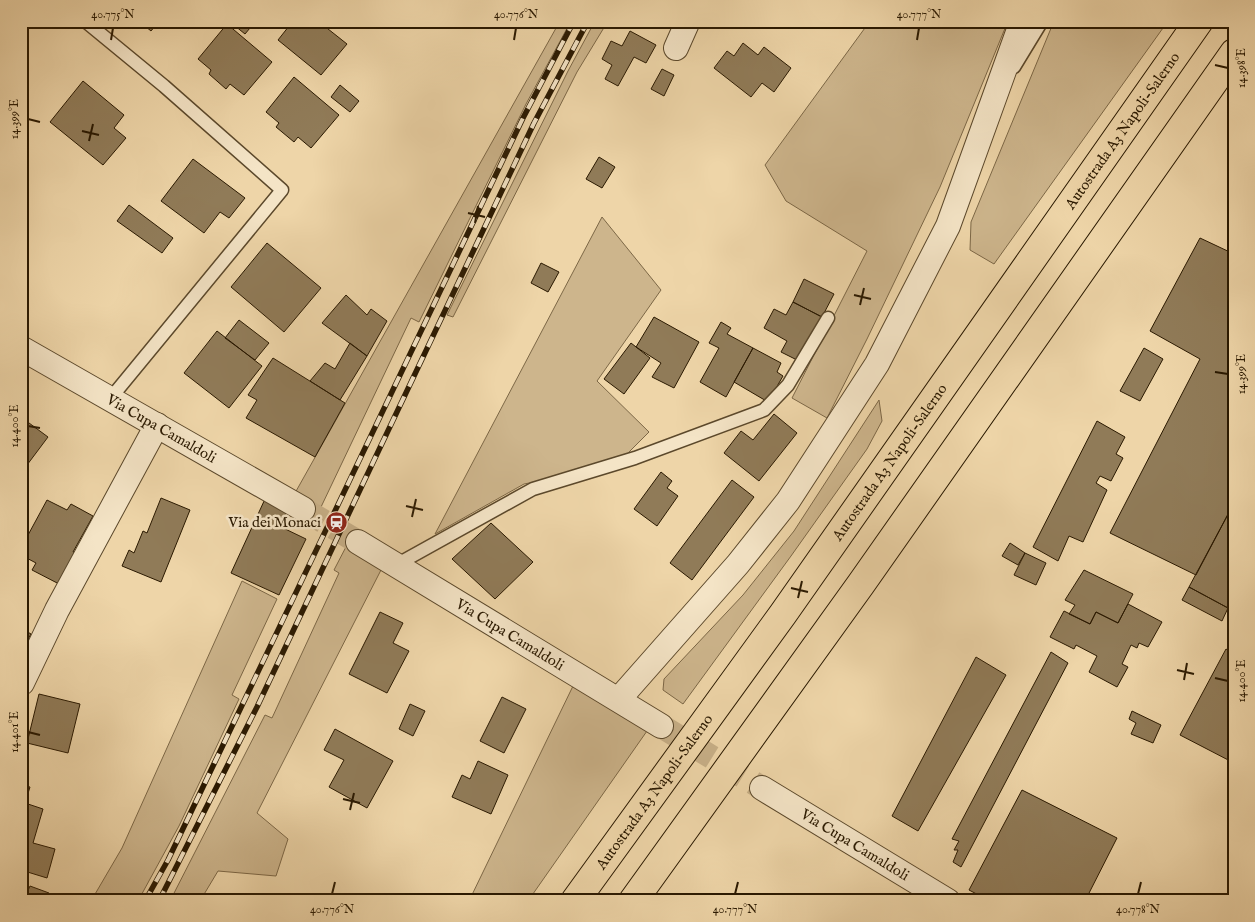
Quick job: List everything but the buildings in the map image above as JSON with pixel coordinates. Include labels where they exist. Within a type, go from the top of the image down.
[{"type":"highway","name":"Autostrada A3 Napoli-Salerno","points":[[575,901],[783,614],[1199,21]]},
{"type":"highway","points":[[633,901],[861,584],[1234,54]]},
{"type":"street","points":[[676,48],[688,21]]},
{"type":"street","points":[[619,699],[738,564],[788,501],[877,364],[948,226],[1022,21]]},
{"type":"street","name":"Via Cupa Camaldoli","points":[[21,348],[303,510]]},
{"type":"street","points":[[22,683],[58,610],[157,425]]},
{"type":"street","name":"Via Cupa Camaldoli","points":[[358,542],[661,726]]},
{"type":"street","name":"Via Cupa Camaldoli","points":[[762,788],[948,901]]},
{"type":"lane","points":[[85,21],[164,86],[282,190],[110,399]]},
{"type":"lane","points":[[995,96],[1042,21]]},
{"type":"lane","points":[[396,565],[533,489],[634,458],[764,410],[788,385],[828,318]]},
{"type":"shaded area","points":[[560,21],[571,21],[526,104],[419,322],[411,318],[321,507],[295,493]]},
{"type":"shaded area","points":[[595,21],[608,21],[577,72],[453,317],[447,315],[568,71]]},
{"type":"shaded area","points":[[870,21],[1008,21],[940,187],[827,418],[792,398],[867,251],[786,201],[765,165]]},
{"type":"shaded area","points":[[1054,21],[1168,21],[994,264],[970,250],[971,222]]},
{"type":"shaded area","points":[[602,217],[661,290],[597,381],[649,432],[615,466],[524,484],[435,534]]},
{"type":"shaded area","points":[[879,400],[882,421],[867,449],[683,704],[663,690],[664,679],[743,595],[794,531]]},
{"type":"shaded area","points":[[348,543],[381,570],[257,813],[288,839],[276,876],[218,871],[200,901],[170,901],[265,715],[272,718],[339,573],[334,570]]},
{"type":"shaded area","points":[[242,581],[277,599],[232,695],[239,699],[179,826],[138,901],[91,901],[122,848]]},
{"type":"shaded area","points":[[573,686],[647,731],[528,901],[469,901]]},
{"type":"tunnel","points":[[303,509],[358,542]]},
{"type":"tunnel","points":[[661,726],[762,788]]},
{"type":"railway","points":[[145,901],[168,860],[523,118],[574,21]]},
{"type":"railway","points":[[159,901],[257,707],[534,123],[588,21]]},
{"type":"place","name":"Via dei Monaci","points":[[337,522]]}]
